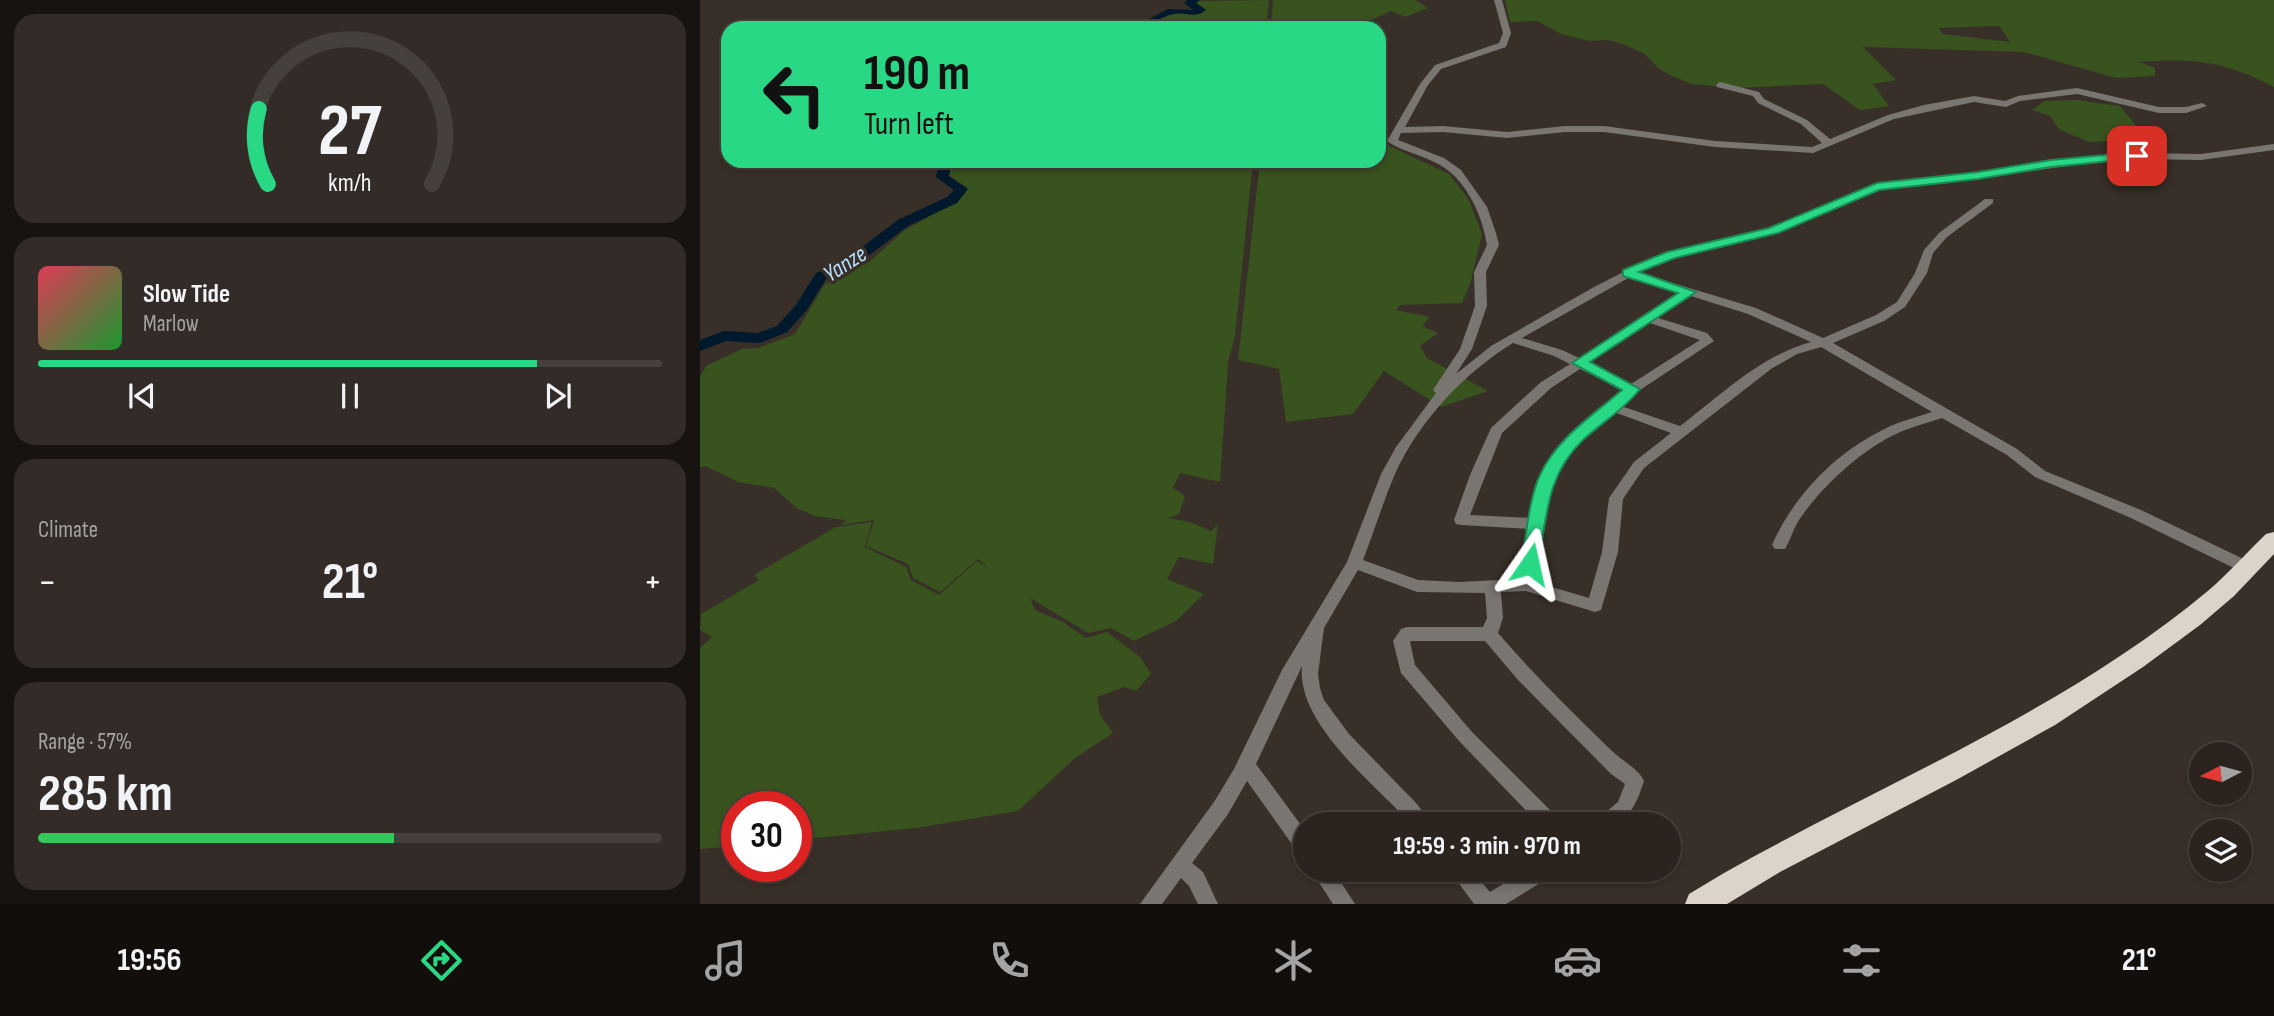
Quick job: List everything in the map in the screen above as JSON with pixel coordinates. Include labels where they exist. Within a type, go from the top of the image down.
[{"type":"highway","points":[[1700,904],[1757,867],[1933,779],[2072,701],[2219,595],[2274,540]]},
{"type":"street","points":[[1436,401],[1442,384],[1469,340],[1482,306],[1480,272],[1493,245],[1482,206],[1457,172],[1440,160],[1392,141],[1424,84],[1438,68],[1503,45],[1507,33],[1498,0]]},
{"type":"street","points":[[1720,85],[1756,94],[1761,101],[1804,122],[1830,144]]},
{"type":"street","points":[[1397,130],[1443,129],[1507,135],[1565,129],[1604,129],[1787,150],[1813,150],[1906,112],[1975,99],[2006,104],[2018,99],[2077,91],[2159,110],[2186,110],[2202,106]]},
{"type":"street","points":[[1150,904],[1221,808],[1246,765],[1289,675],[1354,563],[1388,474],[1413,432],[1436,401],[1473,366],[1512,339],[1627,273],[1671,255],[1773,230],[1877,187],[2094,159],[2137,156],[2201,157],[2274,148]]},
{"type":"street","points":[[1354,563],[1417,586],[1459,588],[1526,584],[1595,606],[1610,552],[1616,498],[1639,465],[1766,366],[1793,351],[1823,343],[1880,318],[1901,304],[1921,273],[1928,252],[1943,235],[1989,201]]},
{"type":"street","points":[[1627,273],[1752,310],[1823,343],[2012,452],[2040,474],[2147,519],[2246,567]]},
{"type":"street","points":[[1537,524],[1461,520],[1476,475],[1496,431],[1546,385],[1689,292]]},
{"type":"street","points":[[1526,584],[1546,478],[1555,461],[1576,438],[1632,389],[1708,341],[1703,336],[1650,319]]},
{"type":"street","points":[[1512,339],[1549,350],[1632,389]]},
{"type":"street","points":[[1612,407],[1679,432]]},
{"type":"street","points":[[1780,545],[1793,517],[1856,454],[1897,428],[1942,413]]},
{"type":"street","points":[[1489,634],[1495,618],[1492,585]]},
{"type":"street","points":[[1318,623],[1310,684],[1318,705],[1341,736],[1412,812]]},
{"type":"street","points":[[1539,812],[1466,737],[1407,668],[1401,641],[1407,634],[1489,634],[1524,675],[1617,768],[1635,781],[1625,807],[1619,812]]},
{"type":"street","points":[[1246,765],[1293,830]]},
{"type":"street","points":[[1180,865],[1196,880],[1208,904]]},
{"type":"street","points":[[1329,882],[1345,904]]},
{"type":"street","points":[[1469,882],[1487,904],[1523,882]]},
{"type":"green space","points":[[1269,0],[1267,21],[1156,21],[1175,12],[1194,14],[1204,11],[1203,7],[1193,3]]},
{"type":"green space","points":[[1273,0],[1415,0],[1428,8],[1406,17],[1391,11],[1369,21],[1272,21]]},
{"type":"green space","points":[[1505,0],[2274,0],[2274,87],[2224,67],[2193,61],[2139,62],[2155,68],[2155,76],[2116,78],[2024,52],[1863,47],[1896,80],[1873,84],[1889,106],[1860,110],[1823,84],[1737,88],[1691,84],[1658,68],[1645,54],[1623,44],[1608,40],[1589,41],[1561,34],[1537,21],[1510,22]],"holes":[[[1999,26],[2010,42],[1943,34],[1938,28]]]},
{"type":"green space","points":[[2076,100],[2120,106],[2156,150],[2139,150],[2117,141],[2089,142],[2059,129],[2050,116],[2032,110],[2045,101]]},
{"type":"green space","points":[[1386,144],[1449,174],[1469,200],[1482,234],[1471,281],[1462,303],[1400,305],[1396,310],[1430,317],[1422,326],[1438,333],[1420,346],[1427,358],[1488,391],[1441,407],[1384,371],[1353,414],[1286,422],[1279,369],[1238,360],[1259,168],[1386,168]]},
{"type":"green space","points":[[949,168],[1252,168],[1235,336],[1228,362],[1220,482],[1180,473],[1173,488],[1185,496],[1179,514],[1168,518],[1190,522],[1211,531],[1218,524],[1213,564],[1179,557],[1167,579],[1204,594],[1176,621],[1134,641],[1111,628],[1088,633],[1030,598],[1035,610],[1063,622],[1086,638],[1107,632],[1140,657],[1151,674],[1136,691],[1124,687],[1097,697],[1100,715],[1113,733],[1075,758],[1018,811],[916,828],[812,838],[812,791],[721,791],[721,847],[700,849],[700,648],[712,637],[700,630],[701,614],[759,580],[754,575],[836,527],[872,522],[865,547],[906,567],[911,580],[939,595],[977,561],[988,567],[978,559],[940,592],[913,578],[908,564],[866,546],[874,520],[840,525],[846,520],[815,516],[798,509],[774,488],[738,482],[705,466],[700,468],[700,377],[706,366],[742,349],[758,348],[795,334],[825,284],[869,262],[905,230],[957,201],[965,194],[966,187],[948,176]]},
{"type":"waterway","name":"Yanze","points":[[1151,21],[1172,11],[1194,13],[1201,10],[1189,3],[1195,0]]},
{"type":"waterway","name":"Yanze","points":[[700,346],[724,336],[760,338],[782,329],[802,307],[821,276],[847,265],[903,223],[952,200],[962,189],[942,177],[944,168]]},
{"type":"route","points":[[1530,564],[1546,478],[1555,461],[1576,438],[1632,389],[1579,363],[1689,292],[1627,273],[1657,259],[1773,230],[1868,189],[1922,180],[1978,176],[2051,163],[2137,156]]}]
